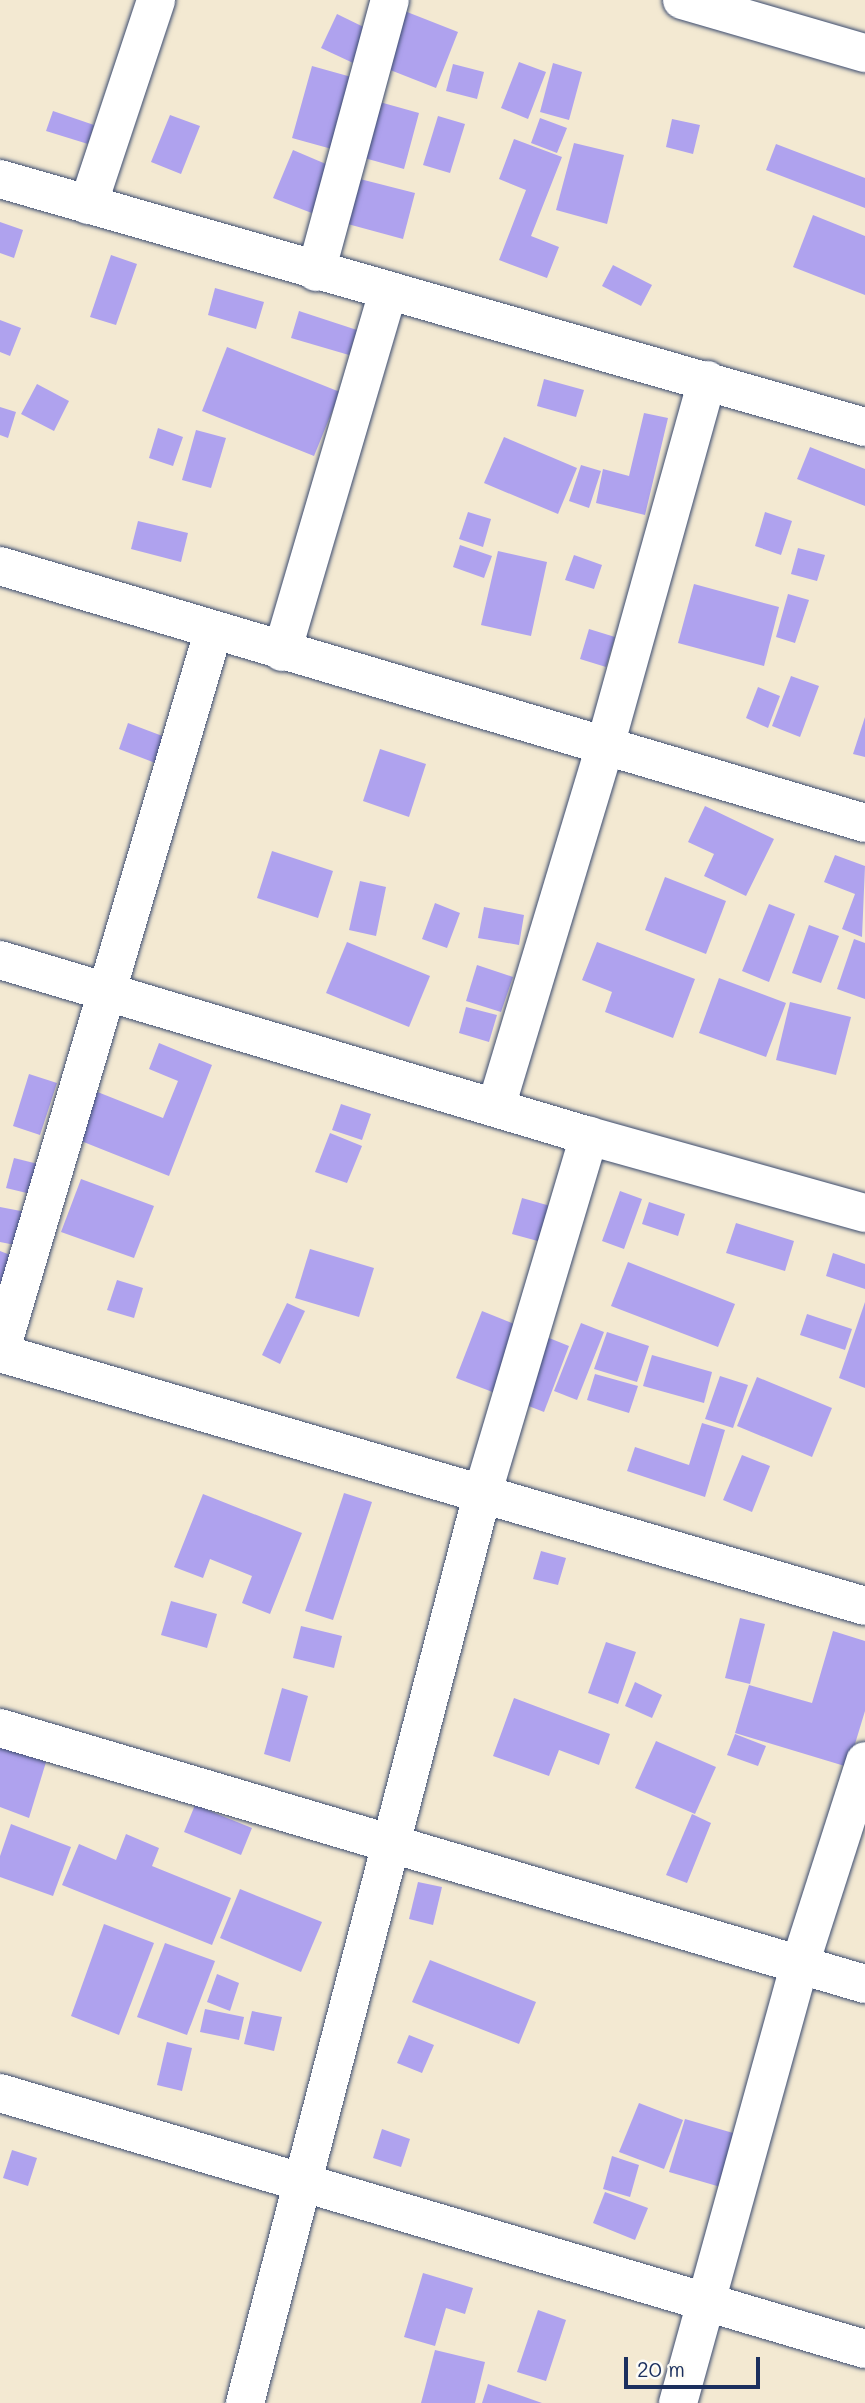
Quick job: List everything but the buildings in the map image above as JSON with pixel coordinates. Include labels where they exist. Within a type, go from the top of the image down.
[{"type":"street","points":[[88,205],[156,0]]},
{"type":"street","points":[[316,272],[390,0]]},
{"type":"street","points":[[682,0],[865,54]]},
{"type":"street","points":[[0,179],[316,272],[707,380],[865,427]]},
{"type":"street","points":[[282,652],[388,292]]},
{"type":"street","points":[[496,1107],[605,746],[707,380]]},
{"type":"street","points":[[0,566],[212,632],[865,823]]},
{"type":"street","points":[[212,632],[0,1353],[865,1606]]},
{"type":"street","points":[[0,960],[589,1136],[865,1213]]},
{"type":"street","points":[[244,2403],[482,1495],[589,1136]]},
{"type":"street","points":[[0,1728],[865,1984]]},
{"type":"street","points":[[678,2403],[800,1964],[865,1761]]},
{"type":"street","points":[[0,2093],[865,2349]]}]
